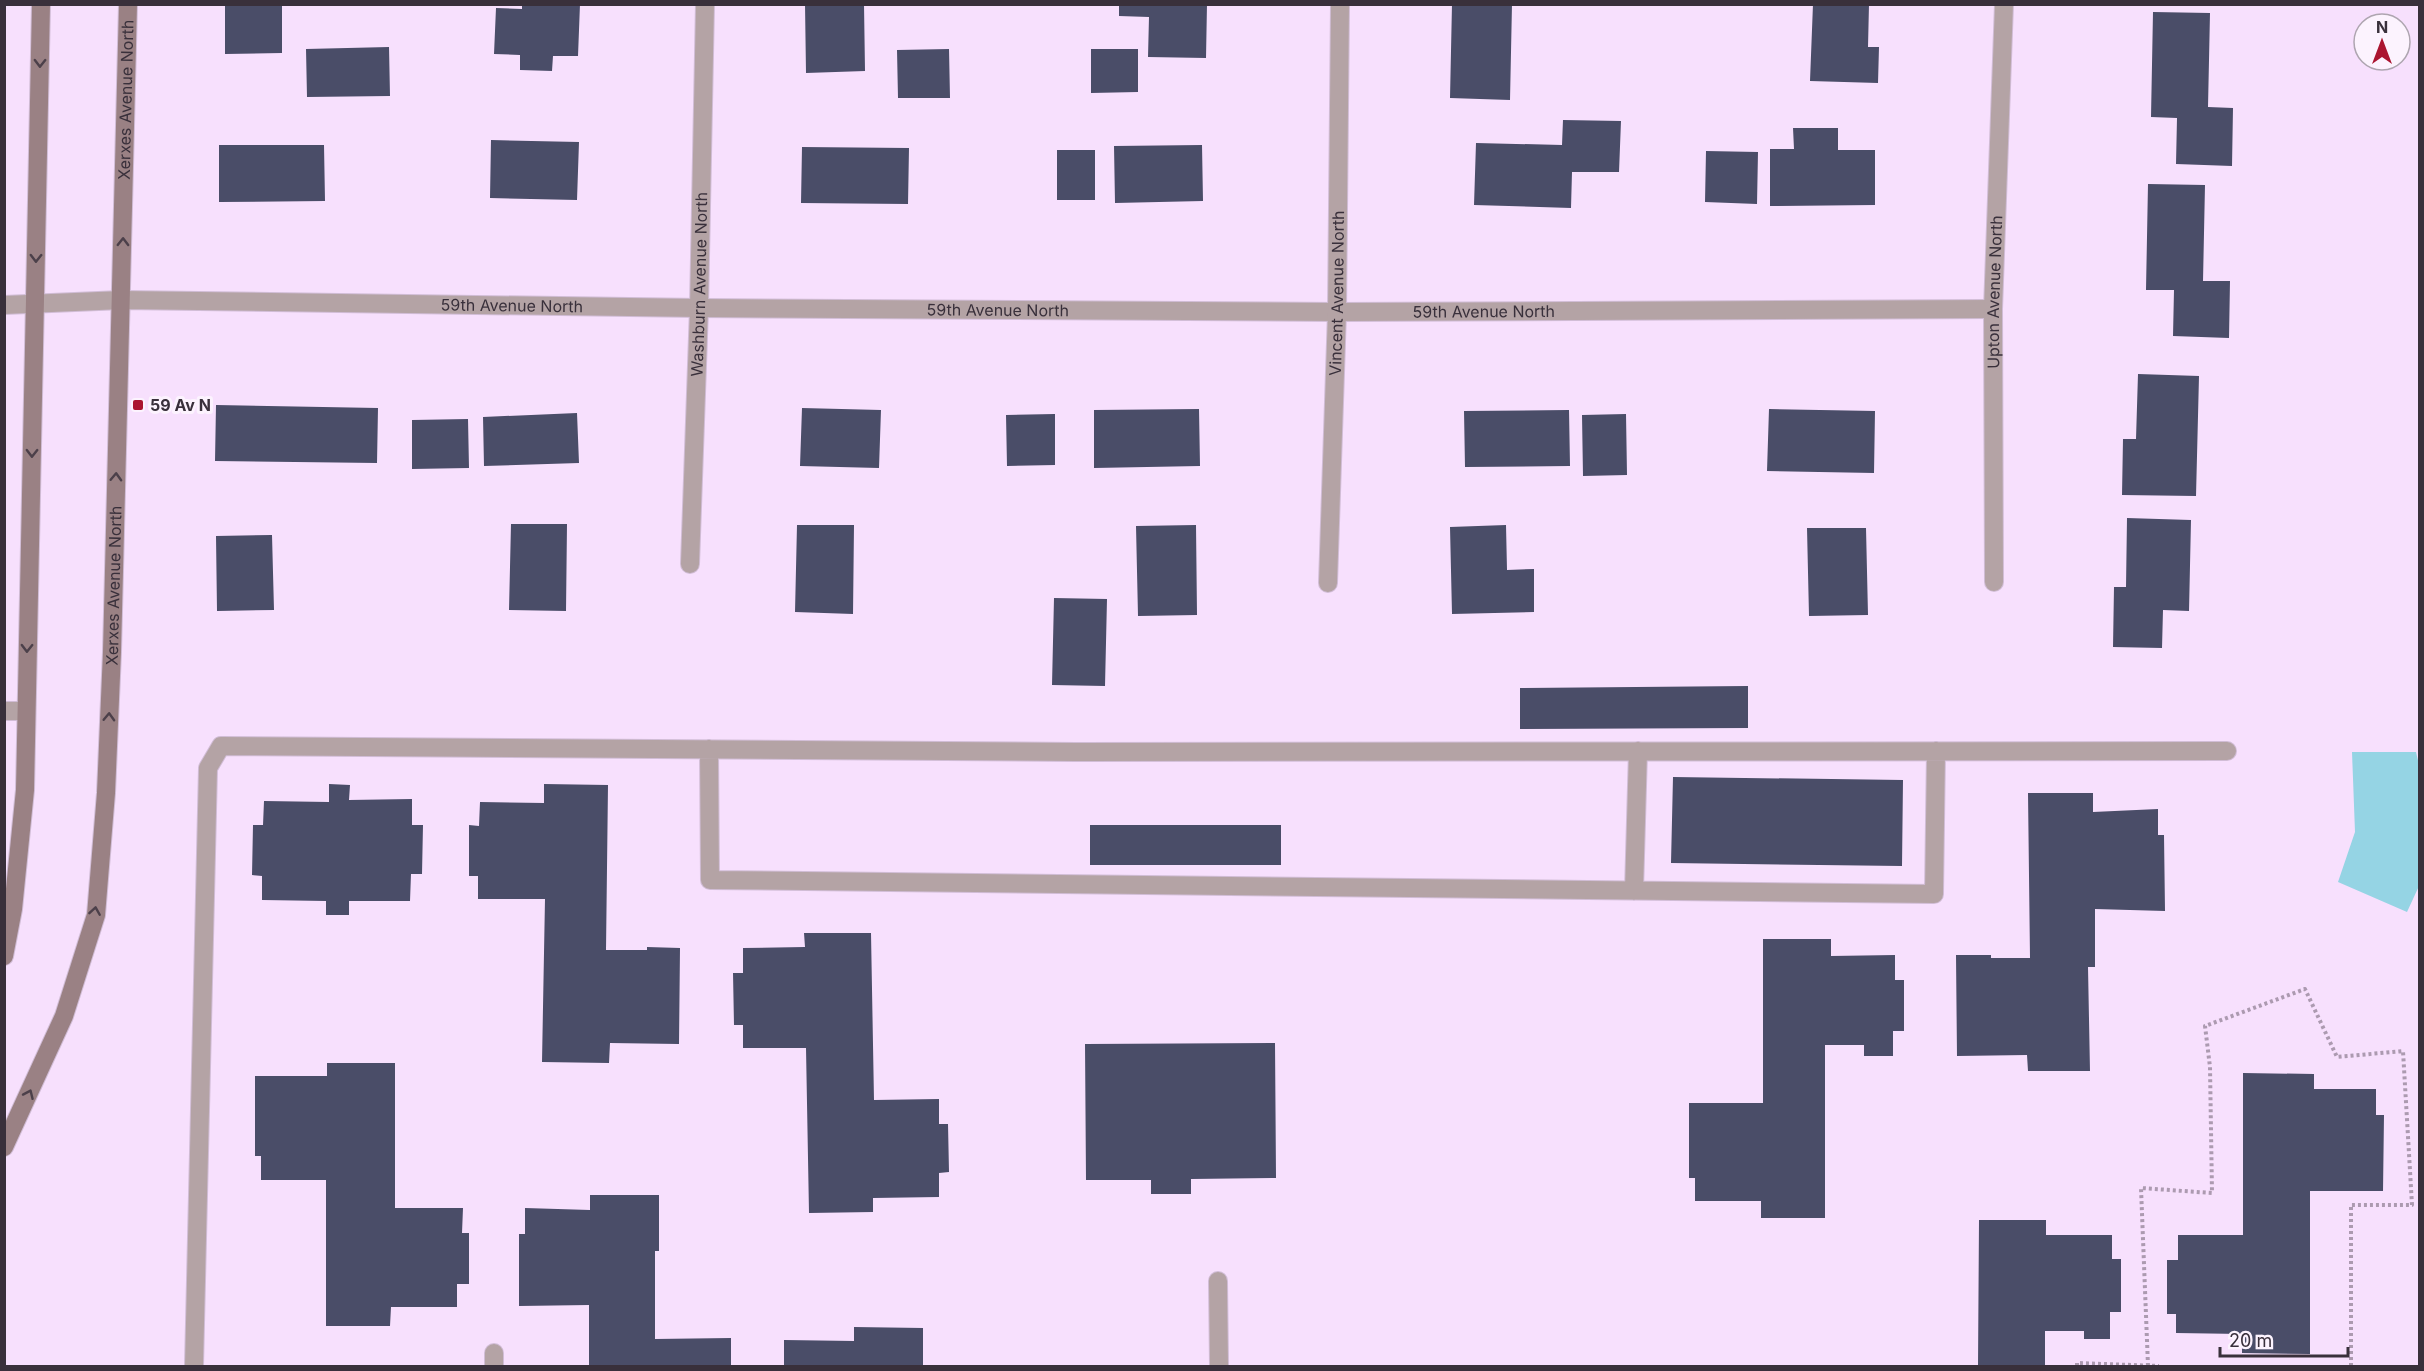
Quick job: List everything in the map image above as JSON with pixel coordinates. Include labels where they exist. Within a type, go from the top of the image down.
[{"type":"street","points":[[4,956],[13,909],[25,790],[41,4]]},
{"type":"street","name":"Xerxes Avenue North","points":[[4,1147],[64,1017],[96,915],[106,793],[109,711],[122,300],[128,4]]},
{"type":"street","name":"Washburn Avenue North","points":[[690,564],[699,308],[705,4]]},
{"type":"street","name":"Vincent Avenue North","points":[[1328,583],[1337,312],[1340,4]]},
{"type":"street","name":"Upton Avenue North","points":[[1994,582],[1993,309],[2004,4]]},
{"type":"street","name":"59th Avenue North","points":[[4,305],[122,300],[699,308],[1337,312],[1993,309]]},
{"type":"street","points":[[4,711],[26,711]]},
{"type":"street","points":[[194,1366],[208,768],[221,746],[1064,752],[2227,751]]},
{"type":"street","points":[[709,749],[710,880],[1934,894],[1936,751]]},
{"type":"street","points":[[1634,891],[1638,752]]},
{"type":"street","points":[[1218,1281],[1219,1366]]},
{"type":"path","points":[[2148,1366],[2141,1188],[2212,1193],[2210,1067],[2205,1026],[2305,989],[2337,1057],[2403,1051],[2412,1205],[2351,1205],[2351,1366]]},
{"type":"path","points":[[2077,1366],[2077,1363],[2159,1366]]},
{"type":"water","points":[[2352,752],[2416,752],[2420,769],[2419,886],[2407,912],[2338,882],[2355,832]]},
{"type":"building","points":[[225,4],[282,4],[282,53],[225,54]]},
{"type":"building","points":[[522,4],[580,4],[578,56],[553,56],[552,71],[520,70],[520,55],[494,54],[496,8],[522,9]]},
{"type":"building","points":[[805,4],[864,4],[865,71],[806,73]]},
{"type":"building","points":[[1119,4],[1207,4],[1206,58],[1148,57],[1149,17],[1119,16]]},
{"type":"building","points":[[1452,4],[1512,4],[1510,100],[1450,98]]},
{"type":"building","points":[[1813,4],[1869,4],[1868,47],[1879,47],[1878,83],[1810,81]]},
{"type":"building","points":[[2153,12],[2210,13],[2208,107],[2233,108],[2232,166],[2176,164],[2177,118],[2151,117]]},
{"type":"building","points":[[389,47],[390,96],[307,97],[306,49]]},
{"type":"building","points":[[949,49],[950,98],[898,98],[897,50]]},
{"type":"building","points":[[1091,49],[1138,49],[1138,92],[1091,93]]},
{"type":"building","points":[[1563,120],[1621,121],[1619,172],[1572,172],[1571,208],[1474,205],[1476,143],[1562,145]]},
{"type":"building","points":[[1793,128],[1838,128],[1838,150],[1875,150],[1875,205],[1770,206],[1770,149],[1794,149]]},
{"type":"building","points":[[491,140],[579,142],[577,200],[490,198]]},
{"type":"building","points":[[219,145],[324,145],[325,201],[219,202]]},
{"type":"building","points":[[1202,145],[1203,201],[1115,203],[1114,146]]},
{"type":"building","points":[[802,147],[909,148],[908,204],[801,203]]},
{"type":"building","points":[[1057,150],[1095,150],[1095,200],[1057,200]]},
{"type":"building","points":[[1706,151],[1758,152],[1757,204],[1705,202]]},
{"type":"building","points":[[2148,184],[2205,185],[2203,281],[2230,281],[2229,338],[2173,336],[2174,290],[2146,290]]},
{"type":"building","points":[[2138,374],[2199,376],[2196,496],[2122,495],[2123,439],[2136,439]]},
{"type":"building","points":[[216,405],[378,408],[377,463],[215,461]]},
{"type":"building","points":[[802,408],[881,410],[879,468],[800,466]]},
{"type":"building","points":[[1199,409],[1200,466],[1094,468],[1094,410]]},
{"type":"building","points":[[1769,409],[1875,411],[1874,473],[1767,471]]},
{"type":"building","points":[[1569,410],[1570,466],[1465,467],[1464,411]]},
{"type":"building","points":[[577,413],[579,463],[484,466],[483,417]]},
{"type":"building","points":[[1055,414],[1055,465],[1007,466],[1006,415]]},
{"type":"building","points":[[1626,414],[1627,475],[1583,476],[1582,415]]},
{"type":"building","points":[[468,419],[469,468],[412,469],[412,420]]},
{"type":"building","points":[[2127,518],[2191,520],[2189,611],[2163,610],[2162,648],[2113,647],[2114,587],[2126,587]]},
{"type":"building","points":[[511,524],[567,524],[566,611],[509,610]]},
{"type":"building","points":[[797,525],[854,525],[853,614],[795,612]]},
{"type":"building","points":[[1196,525],[1197,615],[1138,616],[1136,526]]},
{"type":"building","points":[[1506,525],[1507,570],[1534,569],[1534,612],[1452,614],[1450,527]]},
{"type":"building","points":[[1807,528],[1866,528],[1868,615],[1809,616]]},
{"type":"building","points":[[272,535],[274,610],[217,611],[216,536]]},
{"type":"building","points":[[1054,598],[1107,599],[1105,686],[1052,685]]},
{"type":"building","points":[[1748,686],[1748,728],[1520,729],[1520,688]]},
{"type":"building","points":[[1673,777],[1903,780],[1902,866],[1671,863]]},
{"type":"building","points":[[329,784],[350,785],[349,800],[412,799],[412,825],[423,825],[422,874],[411,874],[410,901],[349,901],[349,915],[326,915],[326,901],[262,900],[262,876],[252,875],[253,825],[263,825],[264,801],[329,802]]},
{"type":"building","points":[[544,784],[608,785],[606,950],[647,950],[647,947],[680,948],[679,1044],[610,1043],[609,1063],[542,1062],[545,899],[478,899],[478,876],[469,876],[469,825],[479,826],[480,802],[544,803]]},
{"type":"building","points":[[2028,793],[2093,793],[2093,812],[2158,809],[2158,835],[2164,835],[2165,911],[2095,909],[2095,967],[2088,967],[2090,1071],[2028,1071],[2027,1055],[1957,1056],[1956,955],[2030,958]]},
{"type":"building","points":[[1090,825],[1281,825],[1281,865],[1090,865]]},
{"type":"building","points":[[804,933],[871,933],[874,1100],[939,1099],[939,1124],[948,1124],[949,1172],[939,1173],[939,1197],[873,1198],[873,1212],[809,1213],[806,1048],[743,1048],[743,1025],[734,1025],[733,973],[743,973],[743,948],[805,947]]},
{"type":"building","points":[[1763,939],[1831,939],[1831,956],[1895,955],[1895,980],[1904,980],[1904,1031],[1893,1031],[1893,1056],[1864,1056],[1864,1045],[1825,1045],[1825,1218],[1761,1218],[1761,1201],[1695,1201],[1695,1178],[1689,1178],[1689,1103],[1763,1103]]},
{"type":"building","points":[[1275,1043],[1276,1178],[1191,1179],[1191,1194],[1151,1194],[1151,1180],[1086,1180],[1085,1044]]},
{"type":"building","points":[[327,1063],[395,1063],[395,1208],[463,1208],[462,1233],[469,1233],[469,1284],[457,1284],[457,1307],[391,1307],[390,1326],[326,1326],[326,1180],[261,1180],[261,1156],[255,1156],[255,1076],[327,1076]]},
{"type":"building","points":[[2243,1073],[2314,1074],[2314,1089],[2376,1089],[2376,1115],[2384,1115],[2383,1191],[2310,1191],[2310,1354],[2242,1353],[2242,1334],[2176,1333],[2176,1314],[2167,1314],[2167,1260],[2178,1260],[2178,1235],[2243,1235]]},
{"type":"building","points":[[590,1195],[659,1195],[659,1251],[655,1251],[655,1339],[731,1338],[731,1366],[589,1366],[589,1305],[519,1306],[519,1234],[525,1234],[525,1208],[590,1210]]},
{"type":"building","points":[[1979,1220],[2046,1220],[2046,1235],[2112,1235],[2112,1259],[2121,1259],[2121,1312],[2110,1312],[2110,1339],[2084,1339],[2084,1331],[2045,1331],[2045,1366],[1978,1366]]},
{"type":"building","points":[[854,1327],[923,1328],[923,1366],[784,1366],[784,1340],[854,1341]]},
{"type":"place","name":"59 Av N","points":[[138,405]]}]
